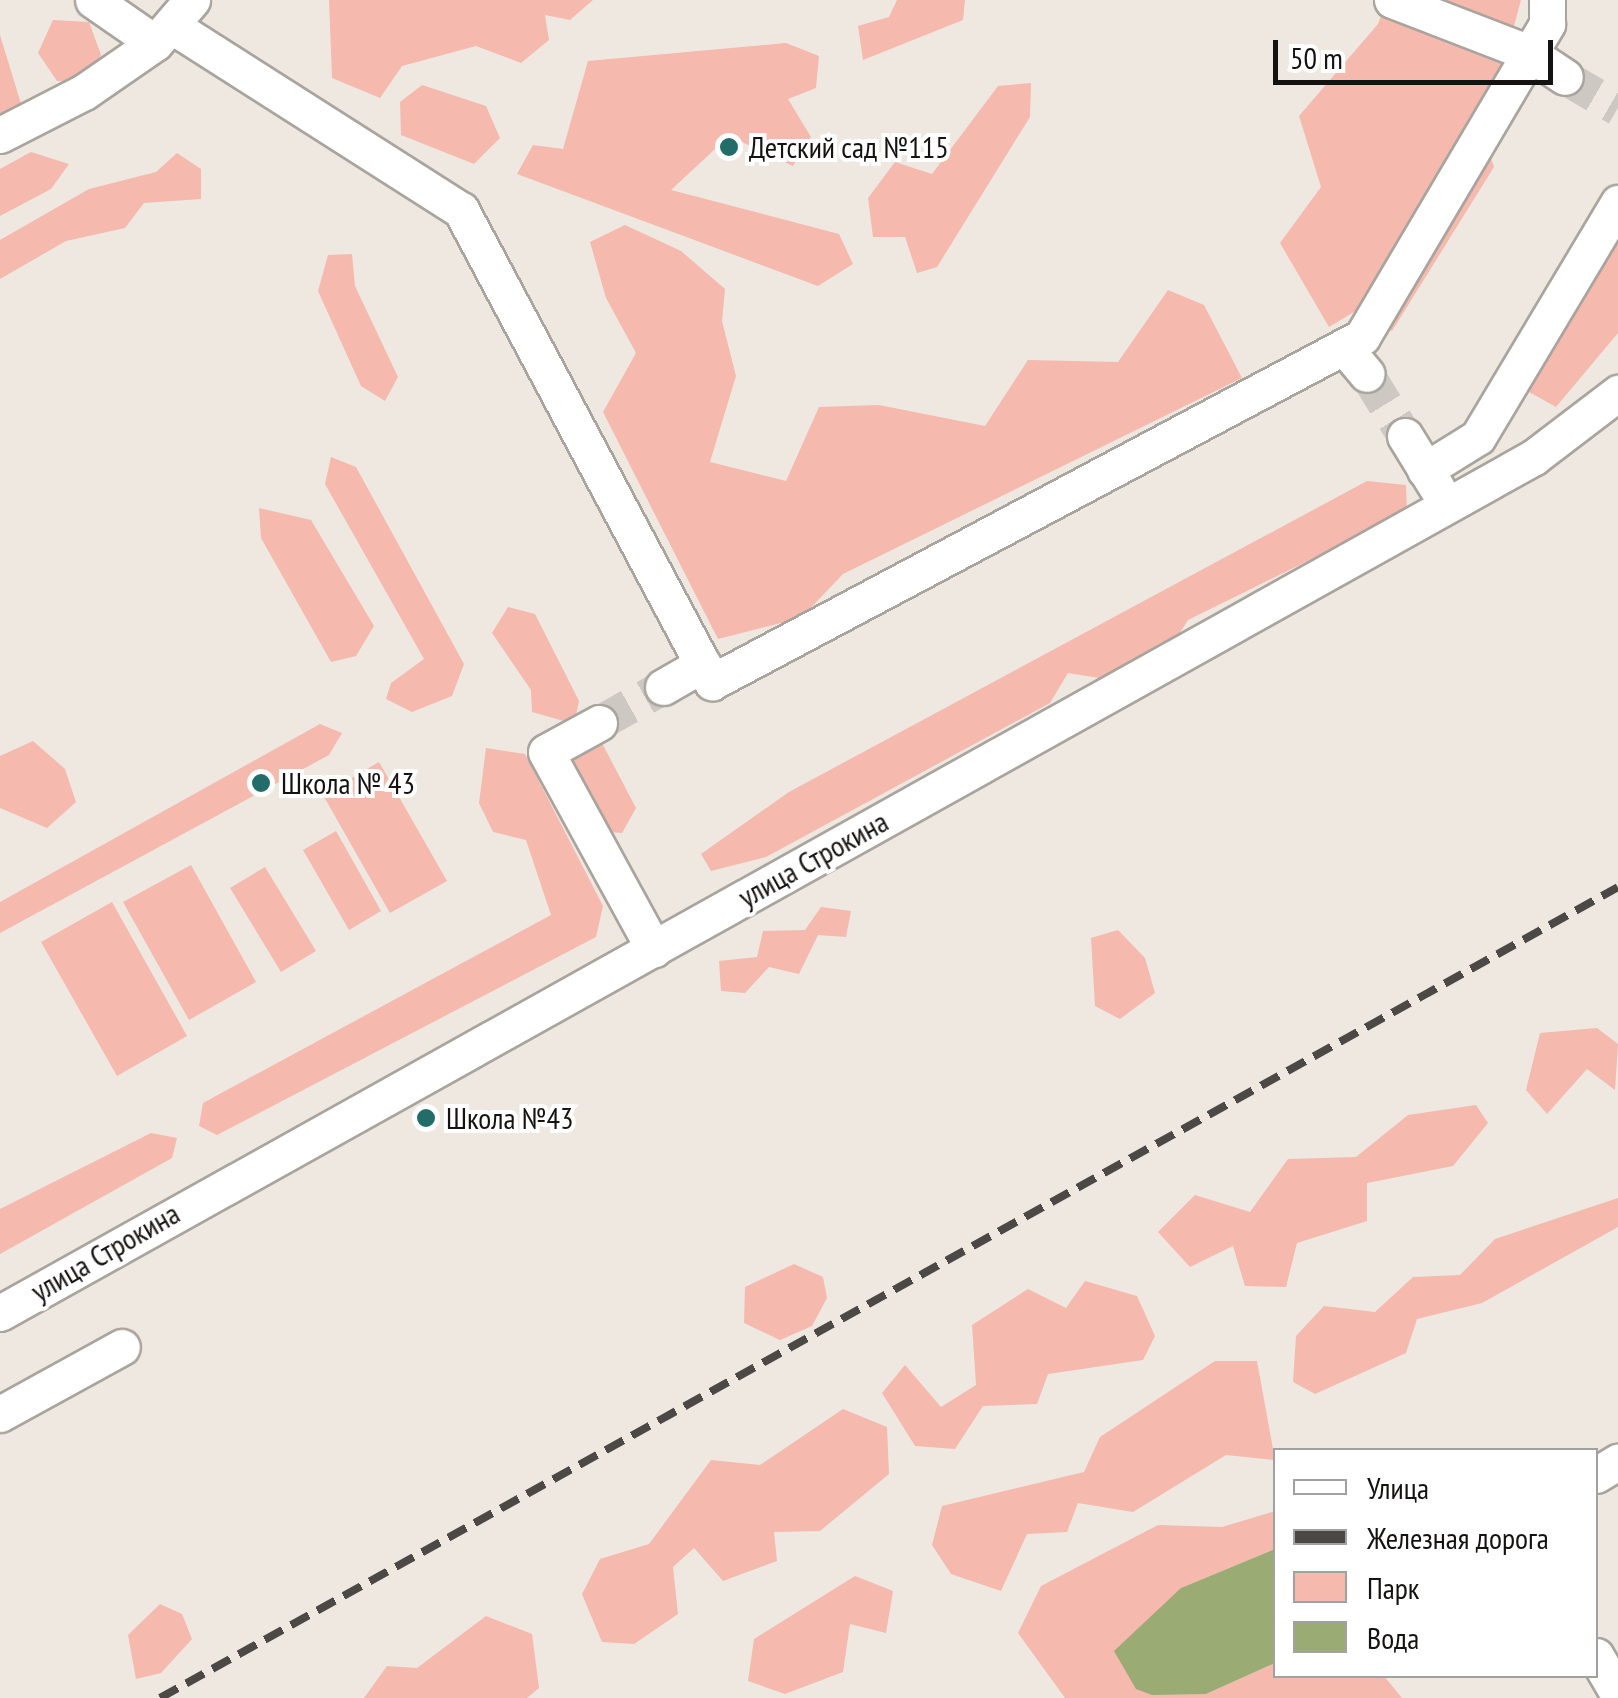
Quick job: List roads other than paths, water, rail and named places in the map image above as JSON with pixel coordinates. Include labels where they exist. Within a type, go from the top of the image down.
[{"type":"street","points":[[93,0],[174,24],[461,210],[712,682],[1362,337],[1547,24],[1547,0]]},
{"type":"street","points":[[1392,0],[1529,53],[1566,77]]},
{"type":"street","points":[[0,135],[84,92],[174,24]]},
{"type":"street","points":[[1426,470],[1478,437],[1618,204]]},
{"type":"street","points":[[1344,347],[1367,374]]},
{"type":"street","name":"улица Строкина","points":[[0,1313],[1448,506],[1534,457],[1618,393]]},
{"type":"street","points":[[1404,436],[1448,506]]},
{"type":"street","points":[[663,687],[703,664]]},
{"type":"street","points":[[600,723],[546,752],[654,949]]},
{"type":"street","points":[[2,1409],[122,1347]]},
{"type":"street","points":[[1598,1659],[1618,1694]]},
{"type":"water","points":[[1273,1550],[1273,1664],[1206,1694],[1152,1695],[1136,1689],[1114,1651],[1181,1588]]},
{"type":"tunnel","points":[[1565,77],[1618,108]]},
{"type":"tunnel","points":[[1367,374],[1405,436]]},
{"type":"tunnel","points":[[599,723],[663,687]]},
{"type":"railway","points":[[160,1698],[1618,887]]},
{"type":"place","name":"Детский сад №115","points":[[729,147]]},
{"type":"place","name":"Школа № 43","points":[[261,783]]},
{"type":"place","name":"Школа №43","points":[[426,1118]]}]
